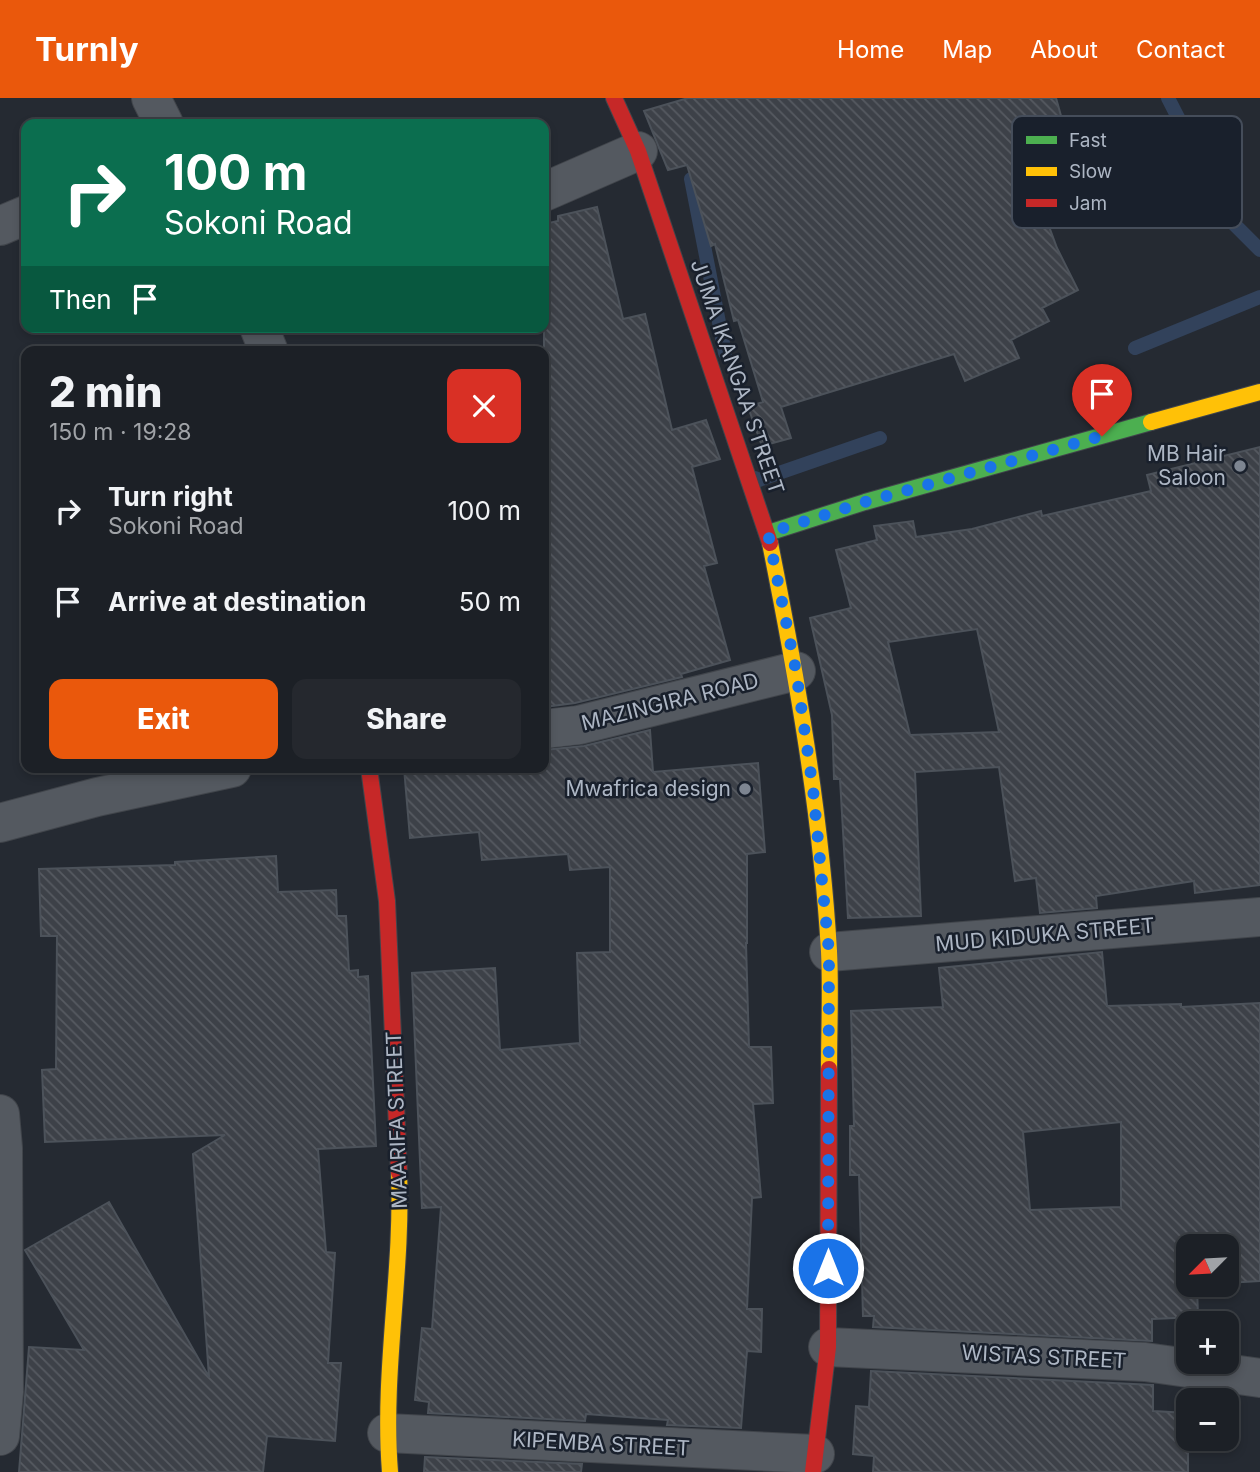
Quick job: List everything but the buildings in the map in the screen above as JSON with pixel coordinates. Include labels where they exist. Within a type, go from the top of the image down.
[{"type":"street","points":[[151,98],[162,119]]},
{"type":"street","name":"JUMA IKANGAA STREET","points":[[614,98],[638,151],[768,533],[796,671],[813,789],[829,952],[828,1347],[814,1463]]},
{"type":"street","points":[[549,190],[638,151]]},
{"type":"street","points":[[0,226],[21,217]]},
{"type":"street","points":[[768,533],[865,502],[1260,392]]},
{"type":"street","name":"MAZINGIRA ROAD","points":[[549,728],[579,725],[796,671]]},
{"type":"street","points":[[0,823],[97,797],[209,773]]},
{"type":"street","name":"MAARIFA STREET","points":[[370,773],[387,901],[401,1222],[387,1433],[390,1472]]},
{"type":"street","name":"MUD KIDUKA STREET","points":[[829,952],[1260,918]]},
{"type":"street","points":[[0,1114],[3,1148],[4,1365],[0,1436]]},
{"type":"street","name":"WISTAS STREET","points":[[828,1347],[1145,1362],[1260,1378]]},
{"type":"street","name":"KIPEMBA STREET","points":[[387,1433],[814,1463]]},
{"type":"waterway","points":[[1168,98],[1177,116]]},
{"type":"waterway","points":[[691,179],[725,353]]},
{"type":"waterway","points":[[1238,228],[1260,250]]},
{"type":"waterway","points":[[1135,348],[1260,297]]},
{"type":"waterway","points":[[755,478],[756,481],[880,438]]},
{"type":"traffic: fast","points":[[768,533],[865,502],[1151,422]]},
{"type":"traffic: slow","points":[[1151,422],[1260,392]]},
{"type":"traffic: slow","points":[[770,543],[798,695],[820,848],[829,951],[829,1069]]},
{"type":"traffic: slow","points":[[390,1472],[390,1360],[398,1248],[399,1173]]},
{"type":"traffic: jam","points":[[614,98],[638,151],[770,543]]},
{"type":"traffic: jam","points":[[370,773],[387,901],[399,1173]]},
{"type":"traffic: jam","points":[[813,1472],[828,1347],[829,1069]]},
{"type":"place","name":"MB Hair Saloon","points":[[1240,466]]},
{"type":"place","name":"Mwafrica design","points":[[745,789]]},
{"type":"route","points":[[828,1268],[829,952],[813,789],[796,671],[768,533],[865,502],[1102,436]]}]
